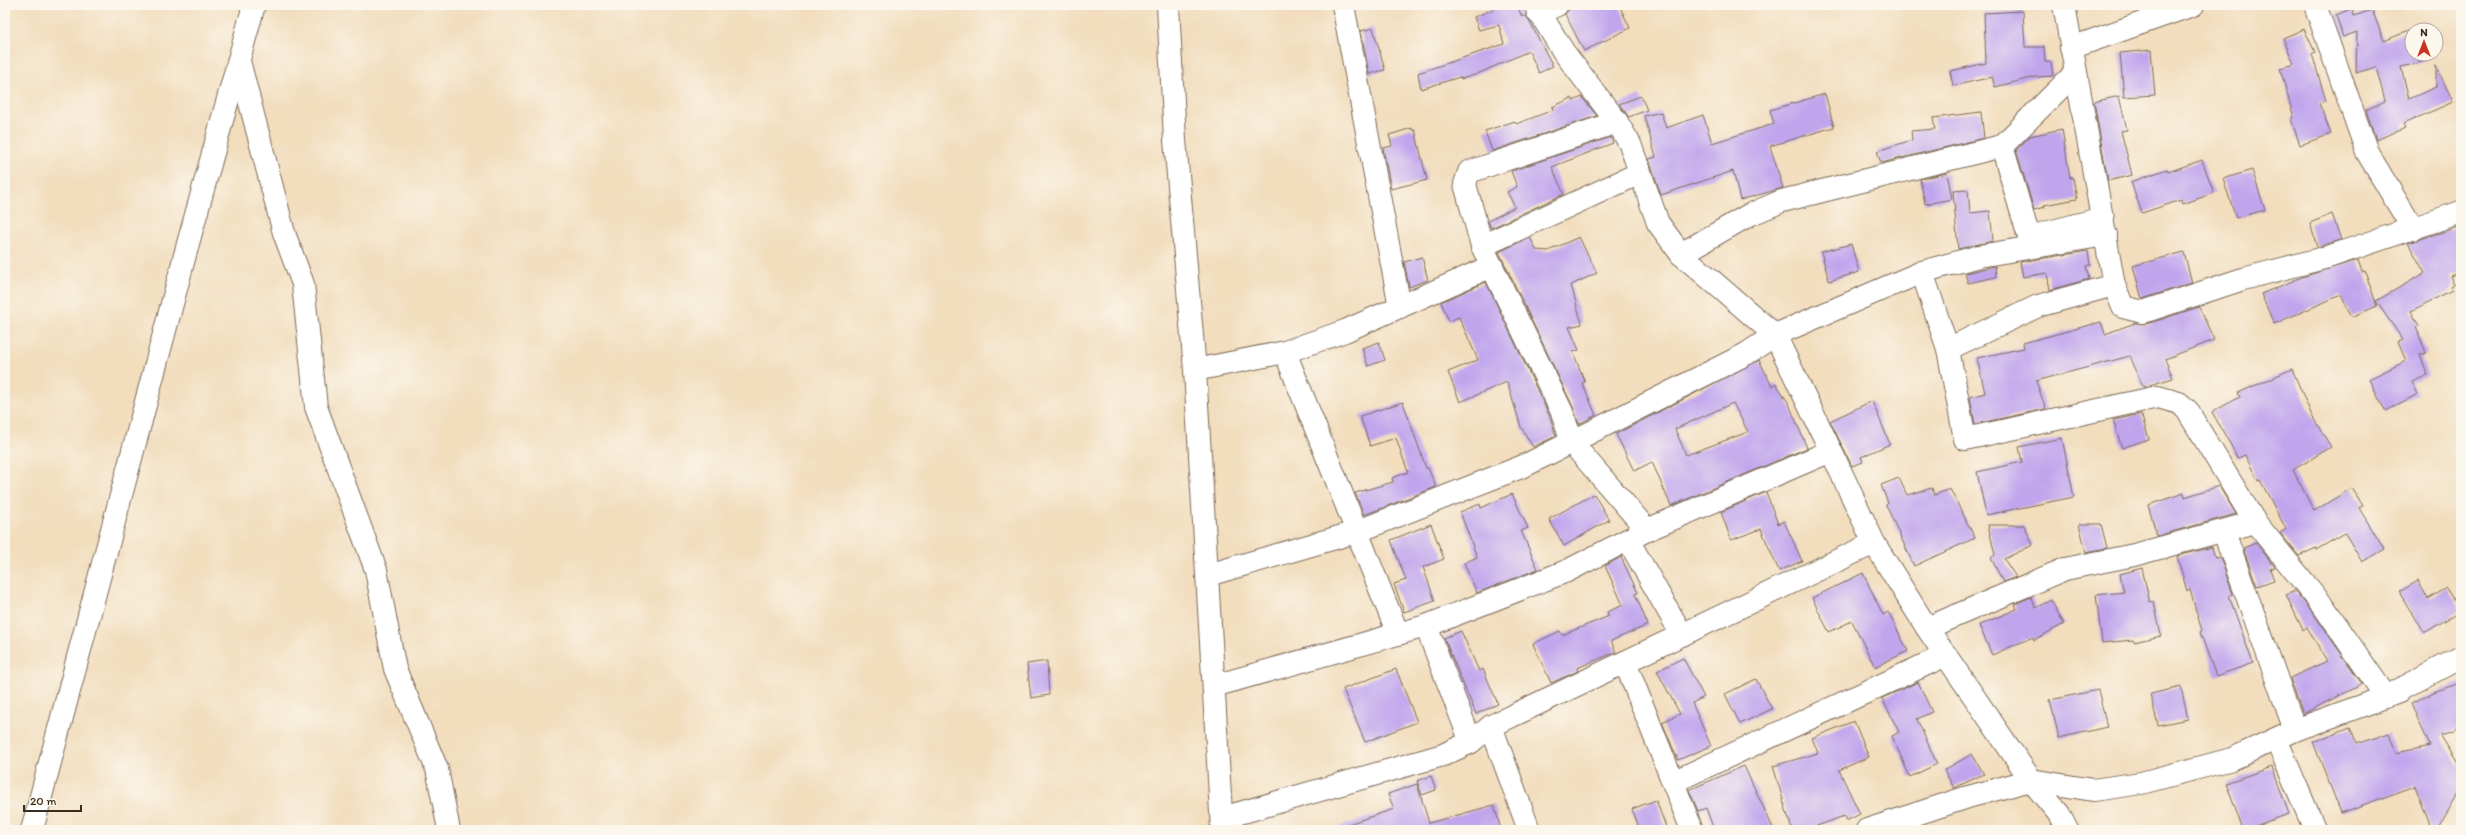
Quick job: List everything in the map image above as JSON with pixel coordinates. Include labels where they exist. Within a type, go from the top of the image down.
[{"type":"street","points":[[32,830],[184,255],[254,5]]},
{"type":"street","points":[[1168,5],[1175,140],[1195,370],[1222,824],[1443,755],[1471,742],[1490,726],[1874,543]]},
{"type":"street","points":[[1343,5],[1400,308]]},
{"type":"street","points":[[2064,5],[2114,285],[2123,306],[2143,312],[2243,279],[2328,257],[2461,212]]},
{"type":"street","points":[[2071,48],[2193,5]]},
{"type":"street","points":[[2315,5],[2368,152],[2413,228]]},
{"type":"street","points":[[1543,8],[1630,144],[1658,223],[1681,254],[1775,334],[1874,543],[1927,628],[2031,780],[2060,814],[2067,830]]},
{"type":"street","points":[[239,61],[284,233],[303,284],[316,407],[376,570],[395,668],[436,769],[449,830]]},
{"type":"street","points":[[1681,254],[1749,215],[1782,200],[2002,146],[2075,72]]},
{"type":"street","points":[[1617,122],[1469,172],[1466,184],[1482,246],[1562,412],[1572,443],[1647,530]]},
{"type":"street","points":[[2002,146],[2028,234],[2037,235],[2104,227]]},
{"type":"street","points":[[1482,246],[1640,173]]},
{"type":"street","points":[[1208,575],[1356,532],[1526,465],[1746,354],[1775,334],[1922,272],[1979,256],[2104,227]]},
{"type":"street","points":[[1195,370],[1285,352],[1345,331],[1400,308],[1492,266]]},
{"type":"street","points":[[1922,272],[1948,349],[1965,439],[2158,397],[2179,403],[2187,410],[2255,522],[2324,607],[2386,698]]},
{"type":"street","points":[[1948,349],[2038,306],[2114,285]]},
{"type":"street","points":[[1285,352],[1398,634]]},
{"type":"street","points":[[1214,686],[1426,626],[1567,571],[1647,530],[1831,451]]},
{"type":"street","points":[[1927,628],[2065,569],[2134,555],[2224,532],[2255,522]]},
{"type":"street","points":[[2224,532],[2315,830]]},
{"type":"street","points":[[1628,540],[1682,635]]},
{"type":"street","points":[[1426,626],[1471,742]]},
{"type":"street","points":[[1673,782],[1946,655]]},
{"type":"street","points":[[2386,698],[2461,657]]},
{"type":"street","points":[[1626,662],[1692,830]]},
{"type":"street","points":[[1867,830],[1968,797],[2031,780],[2093,790],[2141,783],[2232,759],[2285,734],[2386,698],[2461,662]]},
{"type":"street","points":[[1490,726],[1528,830]]},
{"type":"building","points":[[1503,5],[1517,5],[1522,17],[1526,15],[1553,66],[1539,73],[1529,51],[1475,75],[1461,79],[1460,77],[1421,89],[1418,73],[1504,44],[1499,25],[1479,30],[1474,17]]},
{"type":"building","points":[[1579,5],[1619,5],[1630,28],[1584,51],[1565,14],[1568,10]]},
{"type":"building","points":[[2353,8],[2354,16],[2372,10],[2384,41],[2404,33],[2404,62],[2422,62],[2401,67],[2409,99],[2436,87],[2436,65],[2453,102],[2403,124],[2405,128],[2376,140],[2366,110],[2385,101],[2376,67],[2356,73],[2357,32],[2343,37],[2336,15]]},
{"type":"building","points":[[2023,11],[2025,47],[2044,47],[2045,62],[2051,62],[2053,76],[2035,77],[1995,87],[1992,77],[1953,86],[1950,71],[1986,63],[1984,13]]},
{"type":"building","points":[[1373,28],[1385,70],[1369,74],[1361,31]]},
{"type":"building","points":[[2304,29],[2315,52],[2312,54],[2326,101],[2319,103],[2331,134],[2300,145],[2291,119],[2294,118],[2280,68],[2294,64],[2283,38]]},
{"type":"building","points":[[2151,50],[2155,95],[2124,97],[2120,53]]},
{"type":"building","points":[[1825,94],[1834,127],[1770,146],[1783,188],[1740,200],[1733,171],[1661,195],[1649,159],[1656,157],[1644,116],[1661,112],[1666,128],[1703,115],[1712,143],[1774,124],[1770,110]]},
{"type":"building","points":[[1641,96],[1647,110],[1629,117],[1619,104]]},
{"type":"building","points":[[2119,96],[2127,130],[2121,131],[2132,175],[2108,181],[2094,102]]},
{"type":"building","points":[[1582,97],[1597,116],[1492,151],[1485,131],[1515,121],[1516,124],[1553,110],[1552,107],[1572,98],[1573,101]]},
{"type":"building","points":[[1981,112],[1984,138],[1881,163],[1877,151],[1912,140],[1911,131],[1935,129],[1933,118]]},
{"type":"building","points":[[1412,128],[1412,130],[1415,130],[1427,180],[1391,189],[1383,148],[1392,146],[1389,135]]},
{"type":"building","points":[[2062,129],[2070,178],[2073,178],[2077,199],[2044,205],[2045,207],[2034,210],[2016,150],[2030,136]]},
{"type":"building","points":[[1611,137],[1613,143],[1552,167],[1564,194],[1491,228],[1488,221],[1515,207],[1507,192],[1517,187],[1511,171]]},
{"type":"building","points":[[2202,160],[2214,193],[2183,204],[2181,200],[2142,213],[2131,182],[2167,169],[2168,172]]},
{"type":"building","points":[[2252,170],[2265,210],[2236,218],[2223,179]]},
{"type":"building","points":[[1947,173],[1952,199],[1925,204],[1920,179]]},
{"type":"building","points":[[1968,190],[1970,213],[1990,211],[1993,241],[1958,249],[1953,191]]},
{"type":"building","points":[[2332,214],[2341,240],[2317,247],[2310,223]]},
{"type":"building","points":[[2461,226],[2461,272],[2450,276],[2454,285],[2451,287],[2452,290],[2411,311],[2419,326],[2416,327],[2426,353],[2420,355],[2428,375],[2412,382],[2418,394],[2385,411],[2369,379],[2406,361],[2398,342],[2403,340],[2376,301],[2425,273],[2408,243]]},
{"type":"building","points":[[1530,237],[1536,250],[1548,251],[1579,237],[1597,273],[1571,285],[1582,324],[1569,327],[1579,350],[1573,352],[1585,382],[1582,383],[1596,415],[1579,424],[1573,407],[1499,252]]},
{"type":"building","points":[[1851,244],[1859,272],[1829,281],[1821,252]]},
{"type":"building","points":[[2088,251],[2090,265],[2086,266],[2089,279],[2050,290],[2047,273],[2023,277],[2020,262]]},
{"type":"building","points":[[2184,252],[2192,283],[2142,299],[2133,266]]},
{"type":"building","points":[[1422,257],[1428,280],[1409,287],[1404,262]]},
{"type":"building","points":[[2358,260],[2362,272],[2365,271],[2377,306],[2352,317],[2341,295],[2274,324],[2261,294],[2302,277]]},
{"type":"building","points":[[1995,266],[1996,277],[1968,283],[1965,273]]},
{"type":"building","points":[[1486,282],[1550,417],[1556,436],[1533,447],[1521,427],[1507,382],[1460,402],[1448,372],[1478,360],[1459,317],[1449,321],[1441,302]]},
{"type":"building","points":[[2199,307],[2214,340],[2165,359],[2173,378],[2143,387],[2130,356],[2036,381],[2046,409],[1975,424],[1970,397],[1985,393],[1977,358],[2024,348],[2023,343],[2101,322],[2105,334],[2135,323],[2147,324]]},
{"type":"building","points":[[1379,342],[1385,360],[1368,366],[1362,348]]},
{"type":"building","points":[[1759,360],[1772,386],[1776,383],[1789,404],[1807,448],[1671,506],[1652,462],[1634,471],[1616,434]],"holes":[[[1733,403],[1748,432],[1686,455],[1675,429]]]},
{"type":"building","points":[[2292,369],[2312,416],[2331,447],[2293,470],[2314,511],[2352,488],[2363,506],[2359,508],[2384,549],[2362,562],[2345,533],[2316,550],[2316,548],[2299,556],[2280,533],[2286,529],[2260,480],[2258,481],[2245,455],[2238,458],[2212,412],[2240,397],[2238,393]]},
{"type":"building","points":[[1872,401],[1890,444],[1861,457],[1863,462],[1852,466],[1830,421]]},
{"type":"building","points":[[1403,402],[1426,468],[1428,468],[1436,487],[1364,515],[1355,493],[1393,482],[1392,478],[1408,472],[1396,438],[1370,446],[1360,416]]},
{"type":"building","points":[[2141,414],[2149,439],[2122,448],[2113,420]]},
{"type":"building","points":[[2062,438],[2074,497],[1986,515],[1977,472],[2022,462],[2019,447]]},
{"type":"building","points":[[1899,478],[1907,495],[1932,488],[1934,495],[1950,489],[1975,538],[1914,566],[1886,505],[1888,503],[1881,485]]},
{"type":"building","points":[[2219,486],[2236,514],[2157,536],[2148,505],[2184,493],[2185,497]]},
{"type":"building","points":[[1766,492],[1778,524],[1784,521],[1802,561],[1779,571],[1761,529],[1731,540],[1721,512]]},
{"type":"building","points":[[1512,494],[1528,528],[1521,531],[1538,569],[1477,593],[1464,563],[1477,557],[1460,512],[1480,504],[1481,508]]},
{"type":"building","points":[[1594,494],[1609,520],[1564,546],[1549,519]]},
{"type":"building","points":[[1431,524],[1444,559],[1423,567],[1435,601],[1404,612],[1394,584],[1406,580],[1391,540]]},
{"type":"building","points":[[2079,524],[2101,524],[2107,548],[2086,552]]},
{"type":"building","points":[[1988,525],[2024,525],[2033,545],[2004,559],[2016,577],[2003,582],[1991,558],[1995,555]]},
{"type":"building","points":[[2256,543],[2275,567],[2270,569],[2274,580],[2257,586],[2243,548]]},
{"type":"building","points":[[2212,547],[2215,558],[2220,557],[2233,594],[2229,596],[2253,663],[2216,676],[2200,632],[2202,631],[2190,590],[2187,591],[2177,556]]},
{"type":"building","points":[[1621,557],[1638,593],[1635,594],[1648,625],[1611,641],[1616,652],[1577,668],[1578,671],[1551,683],[1533,644],[1560,631],[1562,635],[1609,616],[1607,612],[1623,605],[1605,566]]},
{"type":"building","points":[[2142,568],[2150,603],[2154,602],[2161,636],[2134,642],[2133,640],[2102,643],[2096,595],[2124,592],[2120,574]]},
{"type":"building","points":[[1863,573],[1883,615],[1888,612],[1908,651],[1875,667],[1852,621],[1829,632],[1812,598]]},
{"type":"building","points":[[2418,581],[2428,599],[2447,588],[2461,611],[2424,633],[2399,592]]},
{"type":"building","points":[[2295,591],[2314,614],[2362,684],[2303,714],[2290,678],[2327,661],[2307,627],[2303,630],[2286,595]]},
{"type":"building","points":[[2031,597],[2036,608],[2051,600],[2064,624],[2034,640],[2033,637],[1992,655],[1979,625],[2017,609],[2015,604]]},
{"type":"building","points":[[1461,631],[1479,671],[1483,669],[1498,704],[1476,714],[1444,638]]},
{"type":"building","points":[[1683,658],[1704,697],[1692,703],[1711,746],[1678,760],[1662,722],[1680,714],[1657,671]]},
{"type":"building","points":[[1047,661],[1049,695],[1031,698],[1027,664]]},
{"type":"building","points":[[1396,669],[1417,722],[1365,742],[1343,689]]},
{"type":"building","points":[[1756,679],[1772,709],[1740,724],[1725,694]]},
{"type":"building","points":[[1918,682],[1932,712],[1917,719],[1937,764],[1910,777],[1892,736],[1899,732],[1882,698]]},
{"type":"building","points":[[2461,682],[2461,724],[2452,732],[2440,736],[2461,770],[2461,787],[2436,830],[2432,830],[2415,786],[2341,813],[2313,742],[2350,727],[2357,744],[2389,733],[2396,753],[2430,746],[2411,704],[2435,692]]},
{"type":"building","points":[[2181,687],[2188,719],[2158,725],[2150,694]]},
{"type":"building","points":[[2098,690],[2107,727],[2059,738],[2050,700]]},
{"type":"building","points":[[1854,721],[1869,757],[1839,770],[1860,814],[1846,821],[1844,816],[1806,830],[1792,830],[1773,766],[1818,753],[1812,738]]},
{"type":"building","points":[[1972,754],[1984,774],[1954,788],[1944,770]]},
{"type":"building","points":[[1744,766],[1774,830],[1714,830],[1706,808],[1698,811],[1689,790]]},
{"type":"building","points":[[2272,767],[2289,814],[2243,830],[2226,783]]},
{"type":"building","points":[[1431,776],[1436,790],[1422,795],[1417,781]]},
{"type":"building","points":[[1417,784],[1429,823],[1494,805],[1501,830],[1340,830],[1339,827],[1394,809],[1388,794]]},
{"type":"building","points":[[1656,800],[1666,827],[1657,830],[1640,830],[1632,809]]}]
